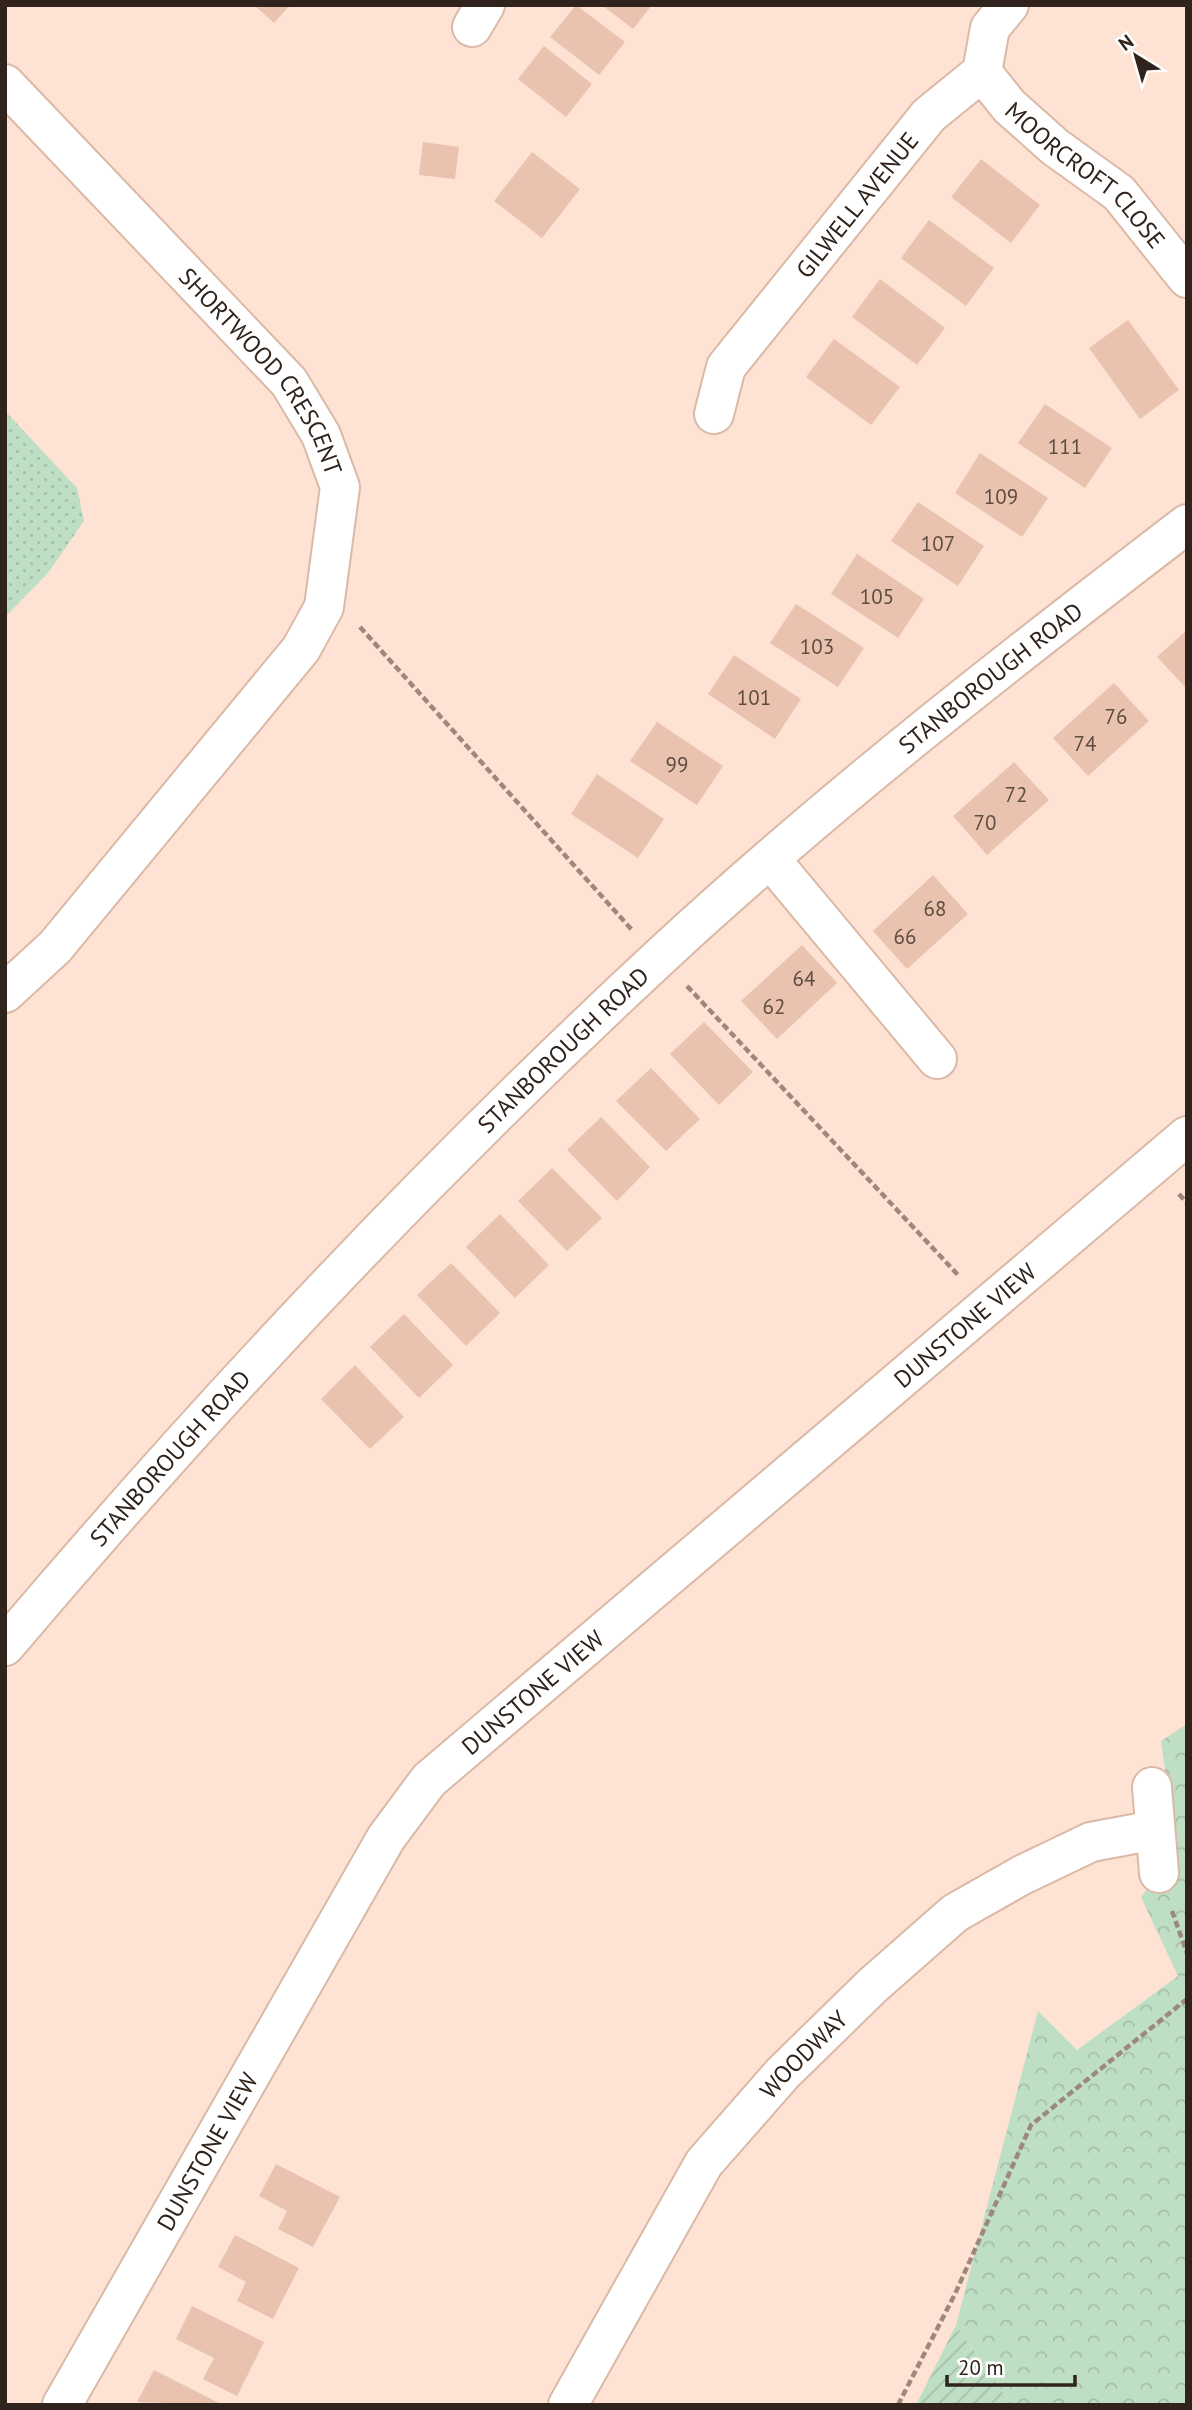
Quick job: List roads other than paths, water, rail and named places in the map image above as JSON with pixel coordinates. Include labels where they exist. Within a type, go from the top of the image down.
[{"type":"street","points":[[982,72],[990,28],[1009,5]]},
{"type":"street","name":"MOORCROFT CLOSE","points":[[982,72],[1009,106],[1055,147],[1119,193],[1187,278]]},
{"type":"street","name":"GILWELL AVENUE","points":[[714,414],[726,367],[929,115],[982,72]]},
{"type":"street","name":"SHORTWOOD CRESCENT","points":[[5,84],[289,382],[321,435],[340,487],[324,607],[301,649],[55,947],[5,993]]},
{"type":"street","name":"STANBOROUGH ROAD","points":[[5,1646],[114,1518],[289,1327],[481,1128],[660,957],[881,763],[1187,524]]},
{"type":"street","points":[[771,860],[937,1059]]},
{"type":"street","name":"DUNSTONE VIEW","points":[[62,2405],[386,1838],[429,1780],[1187,1136]]},
{"type":"street","points":[[1152,1787],[1159,1873]]},
{"type":"street","name":"WOODWAY","points":[[568,2405],[704,2163],[783,2073],[862,1995],[955,1913],[1091,1842],[1155,1830]]}]
